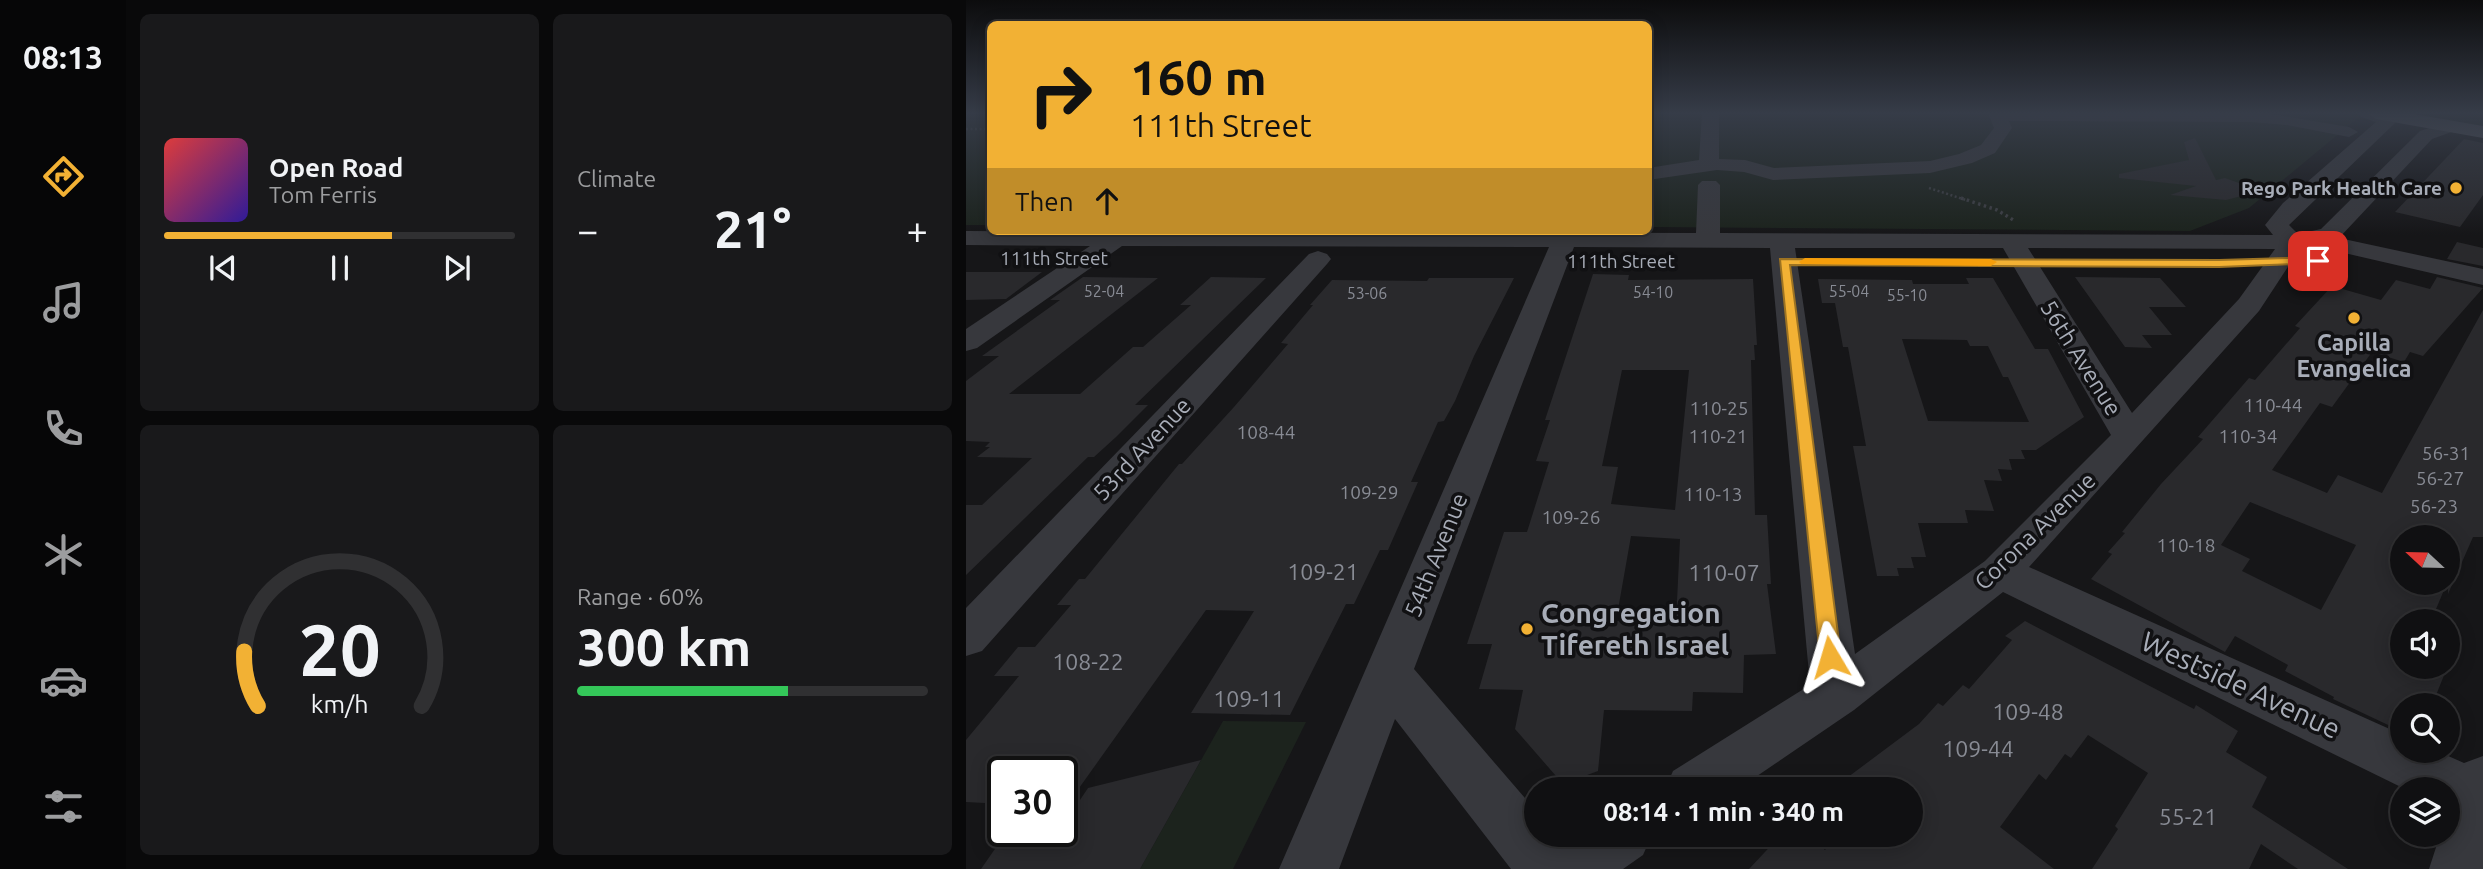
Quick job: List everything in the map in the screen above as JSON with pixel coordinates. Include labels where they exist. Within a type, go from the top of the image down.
[{"type":"street","points":[[1707,241],[1709,154]]},
{"type":"street","points":[[1652,174],[1709,172],[1745,166],[1773,174],[1884,171],[1937,166],[1978,154]]},
{"type":"street","points":[[2284,252],[2277,225],[2345,154]]},
{"type":"street","points":[[2284,252],[2329,234],[2409,154]]},
{"type":"street","points":[[2291,208],[2317,218],[2343,220]]},
{"type":"street","name":"111th Street","points":[[966,238],[1430,239],[1560,251],[1783,252],[2017,242],[2284,252]]},
{"type":"street","points":[[966,342],[1116,239]]},
{"type":"street","points":[[1279,259],[1430,239]]},
{"type":"street","name":"111th Street","points":[[966,258],[1318,259],[1560,251],[1707,241],[1783,252]]},
{"type":"street","name":"56th Avenue","points":[[2017,242],[2129,436]]},
{"type":"street","points":[[2284,252],[2340,245],[2483,277]]},
{"type":"street","name":"54th Avenue","points":[[1309,869],[1560,251]]},
{"type":"street","points":[[1783,252],[1836,695]]},
{"type":"street","points":[[2284,252],[2373,264],[2483,290]]},
{"type":"street","name":"Corona Avenue","points":[[1710,777],[1836,695],[2000,572],[2249,305],[2284,252]]},
{"type":"street","name":"53rd Avenue","points":[[966,638],[1318,259]]},
{"type":"street","name":"Westside Avenue","points":[[2000,572],[2482,793]]},
{"type":"street","points":[[1388,673],[1548,869]]},
{"type":"street","points":[[2459,869],[2482,793]]},
{"type":"street","points":[[1571,869],[1605,847]]},
{"type":"path","points":[[1937,166],[1942,169],[1919,177],[1919,182],[1997,210],[2017,242]]},
{"type":"shaded area","points":[[966,154],[987,154],[987,225],[966,225]]},
{"type":"shaded area","points":[[1652,154],[2315,154],[2249,208],[2190,231],[1652,227]]},
{"type":"shaded area","points":[[1223,721],[1306,722],[1233,869],[1140,869]]},
{"type":"building","points":[[2187,154],[2203,154],[2216,180],[2225,178],[2261,191],[2226,200],[2170,195],[2196,186],[2119,178],[2119,174],[2189,160]]},
{"type":"building","points":[[2450,154],[2483,154],[2483,195],[2460,227],[2395,212]]},
{"type":"building","points":[[2457,242],[2483,248],[2483,266],[2447,259]]},
{"type":"building","points":[[966,272],[1042,272],[1006,299],[966,300]]},
{"type":"building","points":[[1593,274],[1629,275],[1628,280],[1753,279],[1757,345],[1754,345],[1755,360],[1751,360],[1755,515],[1767,515],[1771,584],[1767,584],[1776,654],[1744,655],[1743,693],[1693,692],[1692,711],[1604,710],[1598,771],[1582,777],[1557,777],[1515,729],[1523,690],[1479,689],[1492,644],[1467,644],[1504,532],[1527,532],[1549,462],[1536,461],[1550,420],[1545,420]],"holes":[[[1622,370],[1689,370],[1675,510],[1611,504],[1618,467],[1602,466]],[[1631,536],[1680,539],[1676,622],[1616,621]]]},
{"type":"building","points":[[1083,277],[1158,278],[1009,394],[1080,394],[1133,347],[1143,347],[1191,305],[1180,305],[1211,277],[1266,278],[1135,405],[1148,405],[1116,437],[1094,457],[1088,457],[966,575],[966,505],[982,505],[1032,458],[977,457],[990,447],[985,447],[990,442],[966,441],[966,381],[999,356],[982,356],[1060,300],[1050,300]]},
{"type":"building","points":[[2075,277],[2160,278],[2186,307],[2149,307],[2172,335],[2142,335],[2152,348],[2125,347]]},
{"type":"building","points":[[2437,277],[2483,288],[2423,356],[2410,352],[2404,362],[2372,352],[2332,407],[2320,403],[2272,470],[2327,493],[2338,475],[2382,493],[2483,310],[2483,537],[2473,537],[2460,567],[2460,525],[2390,525],[2390,595],[2442,595],[2436,609],[2390,609],[2390,679],[2443,679],[2437,693],[2390,693],[2390,726],[2333,699],[2334,697],[2285,671],[2288,665],[2235,636],[2225,652],[2091,579],[2112,554],[2108,552],[2125,533],[2122,532],[2161,484],[2203,439],[2198,437],[2249,378],[2255,380],[2300,328],[2295,326],[2332,286],[2381,300],[2396,280],[2430,289]],"holes":[[[2250,502],[2356,545],[2321,610],[2242,571],[2250,559],[2221,545]]]},
{"type":"building","points":[[1429,278],[1514,278],[1474,356],[1455,401],[1444,421],[1438,422],[1411,482],[1418,482],[1388,550],[1380,550],[1354,604],[1346,604],[1290,715],[1191,713],[1254,611],[1206,610],[1078,790],[1078,756],[987,756],[987,803],[966,802],[966,740],[1019,676],[994,676],[1018,647],[1035,647],[1071,605],[1057,605],[1079,579],[1085,579],[1179,464],[1182,464],[1234,407],[1288,344],[1281,343],[1332,280],[1427,281]]},
{"type":"building","points":[[1966,278],[1993,278],[2035,349],[2048,349],[2084,417],[2036,450],[2021,450],[2025,459],[2009,459],[2012,470],[1998,469],[2002,481],[1984,480],[1994,511],[1965,510],[1968,523],[1918,523],[1926,557],[1911,557],[1914,568],[1897,568],[1899,576],[1877,576],[1853,446],[1866,446],[1848,347],[1843,347],[1835,303],[1822,303],[1818,279],[1912,280],[1913,284],[1969,284]],"holes":[[[1902,339],[1967,340],[1970,346],[1988,346],[2003,377],[2008,377],[2029,422],[1928,421]]]},
{"type":"building","points":[[2025,621],[2194,709],[2196,705],[2238,731],[2226,752],[2267,777],[2252,807],[2348,869],[2298,869],[2261,844],[2249,869],[2092,869],[2118,829],[2115,826],[2148,773],[2088,735],[2071,758],[2065,754],[2046,780],[2039,774],[2000,827],[2054,869],[1749,869],[1770,847],[1822,847],[1825,850],[1828,847],[1923,847],[1923,777],[1848,777],[1919,724],[1938,703],[1943,706],[1963,685],[1969,689],[2012,640],[2005,636]]},
{"type":"building","points":[[1201,760],[1140,869],[981,869],[996,847],[1078,847],[1078,803],[1088,788]]},
{"type":"slow traffic","points":[[1805,262],[1991,262]]},
{"type":"place","name":"Rego Park Health Care","points":[[2456,188]]},
{"type":"place","name":"Capilla Evangelica","points":[[2354,318]]},
{"type":"place","name":"Congregation Tifereth Israel","points":[[1527,629]]},
{"type":"route","points":[[1830,657],[1784,262],[2219,264],[2318,261]]}]
